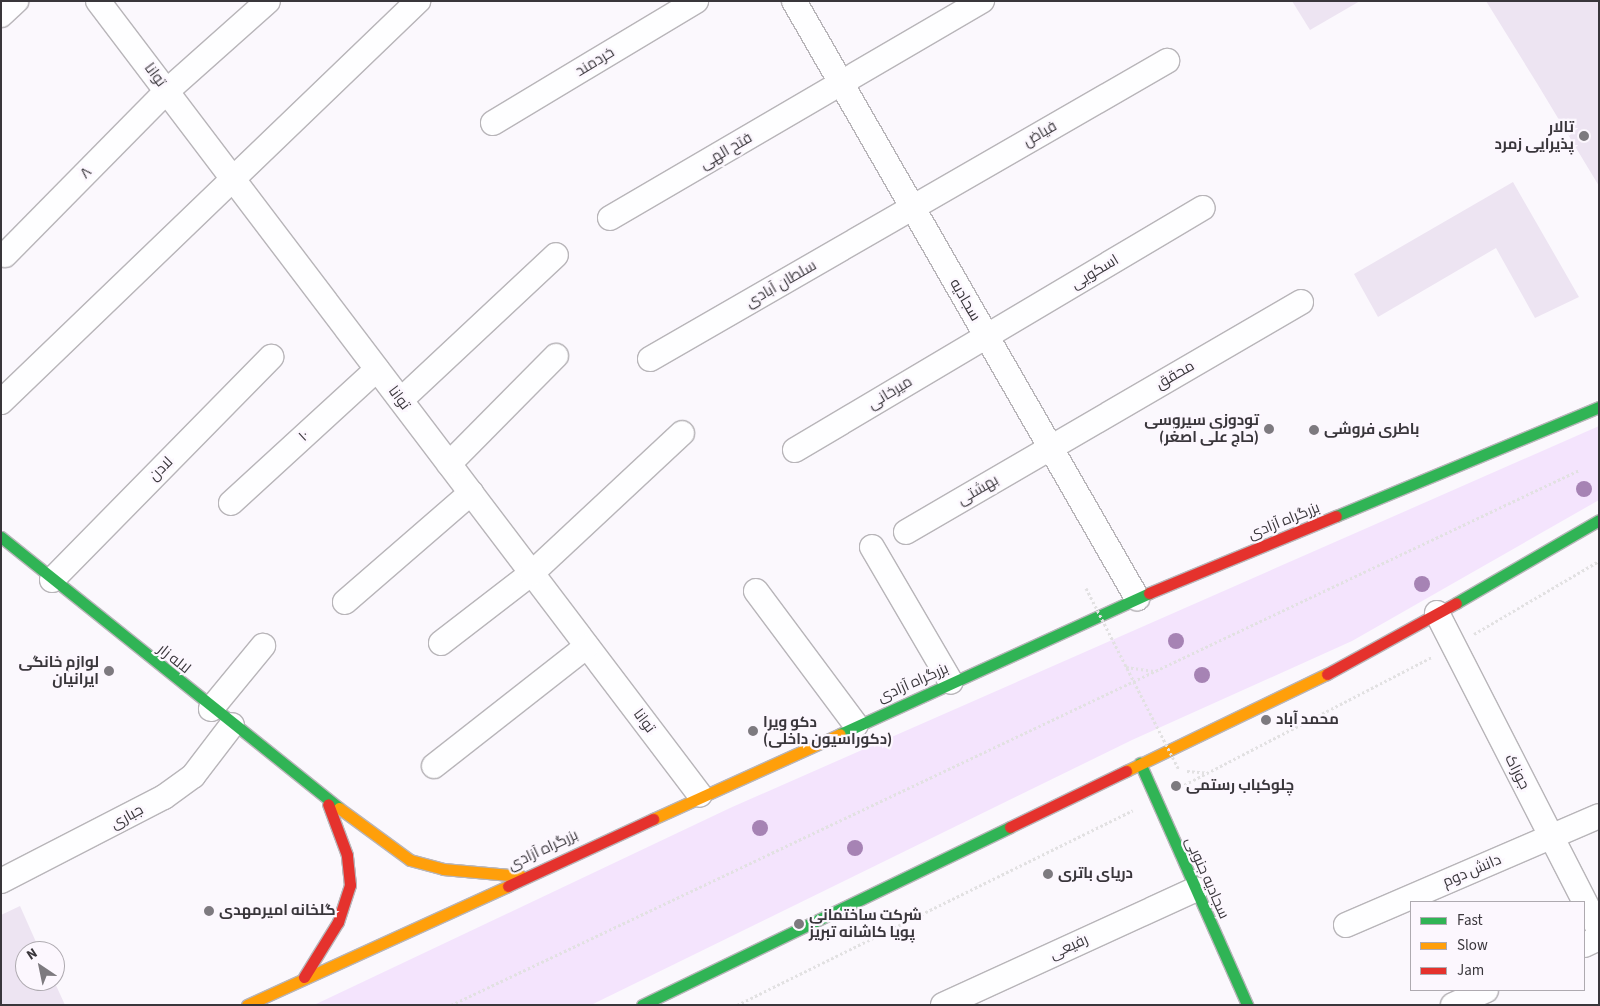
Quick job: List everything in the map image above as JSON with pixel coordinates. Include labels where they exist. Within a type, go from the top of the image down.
[{"type":"main road","name":"بزرگراه آزادی","points":[[247,1005],[521,876],[1136,598],[1599,408]]},
{"type":"main road","points":[[642,1005],[1367,654],[1599,520]]},
{"type":"main road","name":"لاله زار","points":[[1,537],[328,804],[410,860],[443,869],[521,876]]},
{"type":"main road","name":"سجادیه جنوبی","points":[[1140,764],[1247,1005]]},
{"type":"main road","points":[[304,977],[338,922],[350,885],[347,855],[328,804]]},
{"type":"street","points":[[1,15],[16,1]]},
{"type":"street","name":"توانا","points":[[98,1],[700,795]]},
{"type":"street","name":"۸","points":[[5,256],[167,91],[268,1]]},
{"type":"street","points":[[1,402],[418,1]]},
{"type":"street","name":"خردمند","points":[[493,122],[696,1]]},
{"type":"street","name":"سجادیه","points":[[794,1],[1136,598]]},
{"type":"street","name":"فتح الهی","points":[[610,218],[982,1]]},
{"type":"street","name":"فیاض","points":[[912,208],[1167,61]]},
{"type":"street","name":"سلطان آبادی","points":[[650,359],[912,208]]},
{"type":"street","name":"اسکویی","points":[[986,336],[1203,208]]},
{"type":"street","points":[[401,400],[556,255]]},
{"type":"street","name":"محقق","points":[[1050,448],[1300,302]]},
{"type":"street","name":"میرخانی","points":[[795,450],[986,336]]},
{"type":"street","points":[[449,464],[556,356]]},
{"type":"street","name":"لادن","points":[[52,580],[271,357]]},
{"type":"street","name":"۱۰","points":[[231,503],[377,369]]},
{"type":"street","points":[[441,643],[532,573],[682,433]]},
{"type":"street","name":"بهشتی","points":[[906,532],[1050,448]]},
{"type":"street","points":[[345,602],[471,493]]},
{"type":"street","points":[[872,548],[951,682]]},
{"type":"street","points":[[756,591],[856,725]]},
{"type":"street","name":"جوزاک","points":[[1437,613],[1584,901]]},
{"type":"street","points":[[212,709],[263,646]]},
{"type":"street","points":[[434,766],[587,646]]},
{"type":"street","name":"جباری","points":[[5,873],[164,797],[193,776],[232,725]]},
{"type":"street","name":"دانش دوم","points":[[1346,925],[1599,816]]},
{"type":"street","name":"رفیعی","points":[[942,1005],[1196,889]]},
{"type":"street","name":"جوزاک","points":[[1585,903],[1599,930]]},
{"type":"street","points":[[1585,945],[1599,938]]},
{"type":"street","points":[[1453,1005],[1484,991]]},
{"type":"path","points":[[451,1005],[1579,470]]},
{"type":"path","points":[[1086,588],[1179,770],[1209,773]]},
{"type":"path","points":[[1126,667],[1155,671]]},
{"type":"shaded area","points":[[1599,426],[1599,500],[1352,641],[1132,740],[591,1005],[314,1005],[730,808]]},
{"type":"building","points":[[1292,1],[1360,1],[1310,30]]},
{"type":"building","name":"تالار پذیرایی زمرد","points":[[1486,1],[1599,1],[1599,186],[1538,85]]},
{"type":"building","points":[[1513,182],[1579,297],[1535,318],[1496,248],[1378,317],[1354,274]]},
{"type":"building","points":[[20,906],[36,941],[15,941],[15,991],[59,991],[65,1005],[1,1005],[1,915]]},
{"type":"traffic: fast","points":[[1336,516],[1599,407]]},
{"type":"traffic: fast","points":[[1456,603],[1599,520]]},
{"type":"traffic: fast","points":[[1,537],[339,808]]},
{"type":"traffic: fast","points":[[840,734],[1149,593]]},
{"type":"traffic: fast","points":[[1140,763],[1247,1005]]},
{"type":"traffic: fast","points":[[642,1005],[1010,827]]},
{"type":"traffic: slow","points":[[1126,771],[1327,674]]},
{"type":"traffic: slow","points":[[653,819],[840,734]]},
{"type":"traffic: slow","points":[[339,808],[410,860],[443,869],[521,876]]},
{"type":"traffic: slow","points":[[247,1005],[508,886]]},
{"type":"traffic: jam","points":[[1149,593],[1336,516]]},
{"type":"traffic: jam","points":[[1327,674],[1456,603]]},
{"type":"traffic: jam","points":[[1010,827],[1126,771]]},
{"type":"traffic: jam","points":[[304,977],[338,922],[350,885],[347,855],[328,804]]},
{"type":"traffic: jam","points":[[508,886],[653,819]]},
{"type":"place","name":"تالار پذیرایی زمرد","points":[[1584,136]]},
{"type":"place","name":"تودوزی سیروسی (حاج علی اصغر)","points":[[1269,429]]},
{"type":"place","name":"باطری فروشی","points":[[1314,430]]},
{"type":"place","name":"لوازم خانگی ایرانیان","points":[[109,671]]},
{"type":"place","name":"محمد آباد","points":[[1266,720]]},
{"type":"place","name":"دکو ویرا (دکوراسیون داخلی)","points":[[753,731]]},
{"type":"place","name":"چلوکباب رستمی","points":[[1176,786]]},
{"type":"place","name":"دریای باتری","points":[[1048,874]]},
{"type":"place","name":"گلخانه امیرمهدی","points":[[209,911]]},
{"type":"place","name":"شرکت ساختمانی پویا کاشانه تبریز","points":[[799,924]]}]
